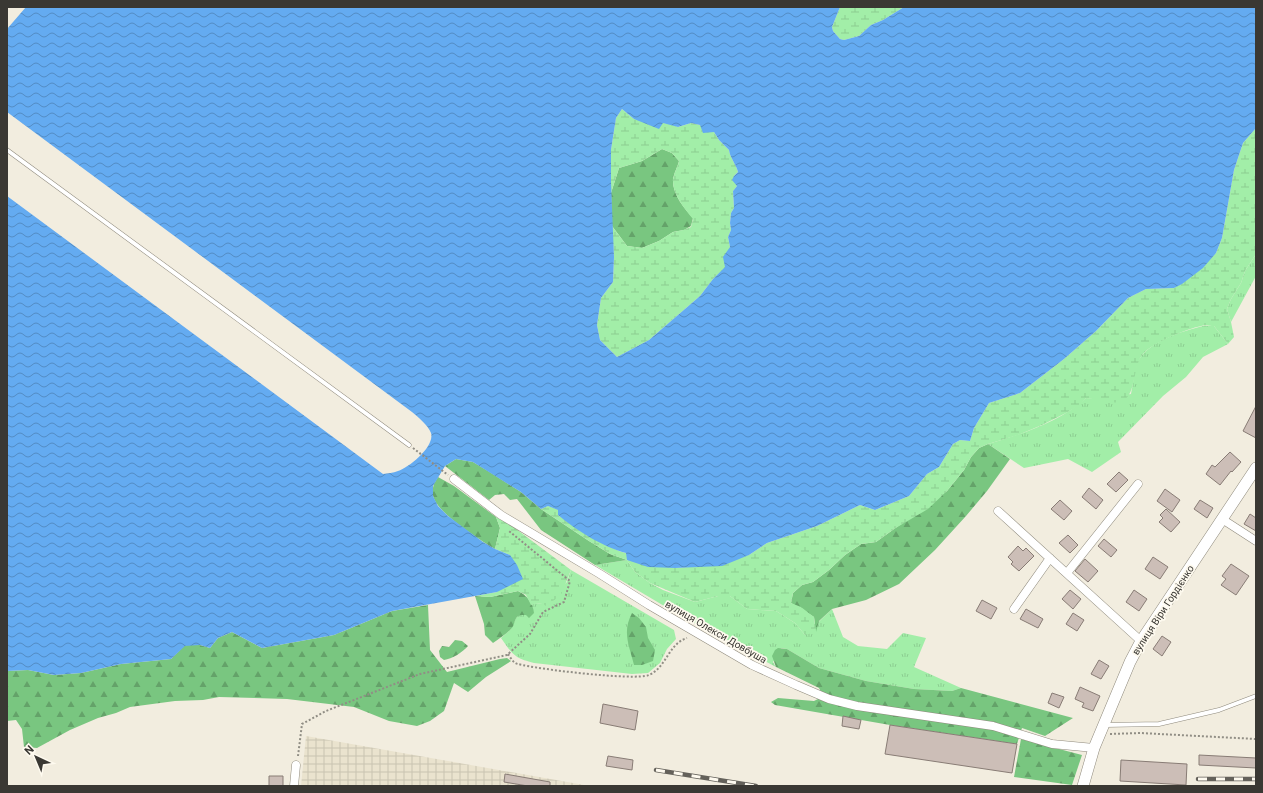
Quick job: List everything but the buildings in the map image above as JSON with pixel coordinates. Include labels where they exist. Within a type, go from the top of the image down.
[{"type":"street","name":"вулиця Віри Гордієнко","points":[[1083,786],[1101,730],[1130,662],[1141,641],[1256,468]]},
{"type":"street","name":"вулиця Олекси Довбуша","points":[[454,479],[501,515],[752,666],[829,699],[857,706],[993,726],[1052,744],[1094,748]]},
{"type":"street","points":[[1066,574],[1138,484]]},
{"type":"street","points":[[998,511],[1141,641]]},
{"type":"street","points":[[1222,519],[1256,541]]},
{"type":"street","points":[[1014,609],[1050,558]]},
{"type":"street","points":[[294,786],[296,765]]},
{"type":"lane","points":[[7,150],[409,445]]},
{"type":"lane","points":[[1101,730],[1159,724],[1219,710],[1256,696]]},
{"type":"path","points":[[409,445],[454,479]]},
{"type":"path","points":[[296,765],[302,724],[326,711],[420,674],[508,654],[530,634],[543,612],[564,602],[570,582],[504,527],[501,515]]},
{"type":"path","points":[[508,654],[518,664],[540,668],[566,672],[647,676],[662,665],[674,645],[680,640],[700,635]]},
{"type":"path","points":[[1101,730],[1256,739]]},
{"type":"shaded area","points":[[306,736],[590,786],[301,786]]},
{"type":"green space","points":[[840,7],[904,7],[883,20],[871,25],[859,36],[844,40],[840,39],[833,31],[832,27]]},
{"type":"green space","points":[[622,109],[634,119],[671,124],[678,127],[691,123],[700,125],[714,132],[719,140],[729,150],[738,172],[734,176],[737,186],[733,191],[734,208],[731,213],[731,230],[728,237],[730,247],[726,267],[713,279],[700,296],[649,340],[617,357],[600,340],[597,325],[601,298],[613,282],[614,257],[612,226],[627,246],[642,248],[659,241],[673,232],[691,227],[693,219],[679,200],[674,190],[673,179],[679,161],[672,153],[662,149],[642,161],[619,168],[611,193],[611,150],[616,118]]},
{"type":"green space","points":[[1256,128],[1256,254],[1245,271],[1241,283],[1231,299],[1227,309],[1234,337],[1228,344],[1214,326],[1201,326],[1179,333],[1154,345],[1143,354],[1137,366],[1132,388],[1125,399],[1120,402],[1086,398],[1078,406],[1042,425],[979,448],[947,491],[928,509],[894,529],[876,542],[861,544],[845,555],[813,582],[802,585],[793,593],[791,603],[801,607],[814,617],[816,632],[805,635],[795,623],[776,611],[747,609],[730,596],[718,596],[695,602],[650,583],[635,572],[627,560],[610,554],[541,509],[548,506],[559,510],[558,515],[589,536],[619,551],[675,568],[689,567],[749,555],[767,543],[817,526],[860,505],[875,510],[909,496],[927,474],[939,467],[953,444],[960,440],[970,441],[974,428],[989,403],[1020,393],[1064,359],[1096,331],[1128,298],[1146,289],[1174,288],[1216,253],[1222,238],[1234,170],[1243,143]]},
{"type":"green space","points":[[662,149],[672,153],[679,161],[673,179],[673,185],[679,200],[693,218],[691,226],[684,230],[673,232],[659,241],[642,248],[627,246],[612,226],[611,193],[619,168],[642,161]]},
{"type":"green space","points":[[1256,254],[1256,276],[1231,322],[1227,309],[1231,299],[1241,283],[1245,271]]},
{"type":"green space","points":[[1203,326],[1214,326],[1228,344],[1203,357],[1186,377],[1163,396],[1118,442],[1121,452],[1092,472],[1068,459],[1024,468],[988,444],[1014,436],[1053,420],[1086,398],[1098,399],[1131,394],[1137,364],[1141,356],[1148,349],[1175,334]]},
{"type":"green space","points":[[988,444],[1010,459],[987,491],[935,550],[899,584],[866,600],[832,609],[819,621],[816,632],[814,617],[791,603],[793,593],[802,585],[813,582],[845,555],[861,544],[876,542],[947,491],[964,470],[971,457],[979,448]]},
{"type":"green space","points":[[456,459],[473,462],[521,492],[541,509],[589,541],[610,554],[627,560],[595,565],[541,530],[517,499],[510,500],[504,494],[495,495],[489,500],[445,466]]},
{"type":"green space","points":[[438,477],[454,486],[496,517],[500,528],[495,549],[459,525],[441,509],[433,495],[435,481]]},
{"type":"green space","points":[[496,517],[508,523],[571,570],[561,595],[546,606],[543,604],[531,605],[526,595],[518,591],[490,597],[475,596],[497,592],[510,555],[495,549],[500,528]]},
{"type":"green space","points":[[627,560],[635,572],[663,590],[695,602],[718,596],[730,596],[747,609],[776,611],[795,623],[805,635],[832,609],[843,637],[858,646],[887,649],[903,633],[926,638],[914,667],[961,688],[952,691],[914,689],[866,681],[819,668],[787,649],[781,648],[773,662],[776,667],[676,613],[595,565]]},
{"type":"green space","points":[[571,570],[674,630],[676,639],[667,649],[660,663],[648,673],[632,674],[534,663],[522,659],[511,652],[501,638],[511,629],[516,618],[520,614],[526,615],[533,609],[531,605],[535,603],[543,604],[567,582]]},
{"type":"green space","points":[[518,591],[529,600],[534,613],[529,618],[526,615],[517,617],[513,627],[493,643],[485,635],[484,624],[475,596],[490,597]]},
{"type":"green space","points":[[428,605],[430,650],[447,672],[500,659],[507,658],[511,661],[486,677],[468,692],[454,683],[444,711],[430,721],[417,726],[389,721],[354,707],[287,699],[219,697],[130,707],[70,730],[37,748],[24,747],[22,729],[16,720],[7,721],[7,671],[28,670],[54,675],[81,673],[121,664],[171,659],[185,645],[200,645],[210,648],[218,638],[232,632],[262,648],[334,635],[392,611]]},
{"type":"green space","points":[[632,613],[639,618],[646,627],[648,638],[655,650],[653,661],[642,665],[634,665],[627,639],[627,626]]},
{"type":"green space","points":[[455,640],[462,641],[468,646],[457,655],[444,660],[440,657],[439,651],[442,646],[449,647]]},
{"type":"green space","points":[[778,648],[787,649],[819,668],[866,681],[914,689],[952,691],[961,688],[1073,718],[1045,736],[1022,728],[1017,744],[890,725],[775,705],[771,702],[778,698],[814,701],[818,699],[821,692],[819,688],[776,667],[772,656]]},
{"type":"green space","points":[[1021,739],[1082,755],[1072,785],[1014,777]]},
{"type":"water","points":[[26,7],[840,7],[832,27],[833,31],[840,39],[844,40],[859,36],[871,25],[883,20],[904,7],[1256,7],[1256,128],[1243,143],[1234,170],[1222,238],[1216,253],[1203,268],[1182,284],[1174,288],[1146,289],[1128,298],[1096,331],[1064,359],[1020,393],[989,403],[974,428],[970,441],[960,440],[953,444],[939,467],[927,474],[909,496],[875,510],[860,505],[817,526],[767,543],[749,555],[722,566],[675,568],[648,567],[627,560],[626,553],[608,547],[581,532],[558,515],[558,510],[548,506],[541,509],[521,492],[473,462],[456,459],[445,466],[433,486],[433,496],[438,506],[448,516],[483,542],[510,555],[517,565],[523,579],[497,592],[392,611],[334,635],[262,648],[232,632],[218,638],[210,648],[200,645],[185,646],[171,659],[121,664],[81,673],[54,675],[28,670],[7,671],[7,196],[383,474],[392,473],[403,469],[415,461],[429,444],[431,433],[425,424],[412,412],[7,112],[7,29]],"holes":[[[622,109],[634,119],[659,129],[663,123],[678,127],[691,123],[700,125],[703,133],[714,132],[719,140],[729,150],[738,172],[732,180],[737,186],[733,191],[734,208],[731,213],[731,230],[728,237],[730,247],[723,257],[725,267],[713,279],[700,296],[649,340],[617,357],[600,340],[597,325],[601,298],[613,282],[614,257],[611,150],[616,118]]]},
{"type":"railway","points":[[656,770],[756,786]]},
{"type":"railway","points":[[1198,779],[1256,779]]}]
